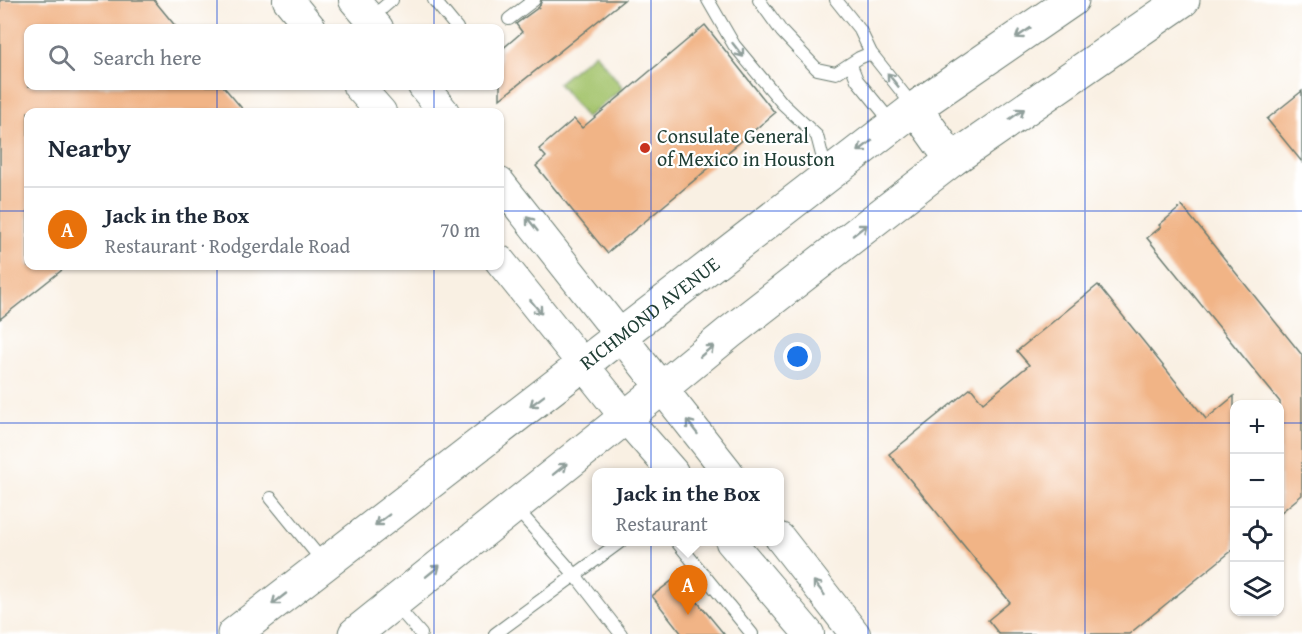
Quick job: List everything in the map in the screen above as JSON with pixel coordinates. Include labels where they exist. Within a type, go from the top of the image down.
[{"type":"main road","points":[[355,634],[729,333],[952,160],[1183,0]]},
{"type":"main road","name":"RICHMOND AVENUE","points":[[234,634],[904,116],[1060,3]]},
{"type":"main road","points":[[904,116],[952,160]]},
{"type":"street","points":[[288,0],[308,24]]},
{"type":"street","points":[[362,90],[377,108]]},
{"type":"street","points":[[426,90],[441,108]]},
{"type":"street","points":[[504,188],[725,468]]},
{"type":"street","points":[[504,266],[625,417],[670,468]]},
{"type":"street","points":[[784,543],[855,634]]},
{"type":"street","points":[[734,546],[809,634]]},
{"type":"lane","points":[[434,0],[454,24]]},
{"type":"lane","points":[[509,20],[534,0]]},
{"type":"lane","points":[[708,0],[734,45],[783,104],[817,136],[828,176]]},
{"type":"lane","points":[[759,0],[782,32],[817,69],[837,73],[871,53]]},
{"type":"lane","points":[[836,0],[860,30],[904,116]]},
{"type":"lane","points":[[851,64],[857,80],[904,116]]},
{"type":"lane","points":[[271,498],[324,564]]},
{"type":"lane","points":[[514,506],[575,575],[621,634]]},
{"type":"lane","points":[[495,634],[615,546]]},
{"type":"lane","points":[[680,546],[752,634]]},
{"type":"lane","points":[[394,602],[421,634]]},
{"type":"green space","points":[[595,53],[623,88],[586,118],[558,83]]},
{"type":"building","points":[[0,0],[154,0],[174,24],[24,24],[24,90],[226,90],[242,108],[24,108],[24,270],[62,270],[0,319]]},
{"type":"building","points":[[542,0],[624,0],[500,99],[500,90],[504,90],[504,48],[522,32],[516,24],[539,7]]},
{"type":"building","name":"Consulate General of Mexico in Houston","points":[[705,25],[775,113],[607,253],[536,166],[546,157],[539,149],[574,119],[582,128]]},
{"type":"building","points":[[1302,91],[1302,162],[1267,119]]},
{"type":"building","points":[[1182,206],[1302,355],[1302,495],[1284,510],[1284,400],[1278,400],[1147,238],[1161,227],[1159,225]]},
{"type":"building","points":[[1098,285],[1206,419],[1234,396],[1234,400],[1230,400],[1230,552],[1129,634],[999,634],[988,620],[1010,602],[889,454],[971,388],[983,403],[1029,365],[1017,351]]},
{"type":"building","points":[[677,577],[724,634],[682,634],[652,596]]},
{"type":"place","name":"Consulate General of Mexico in Houston","points":[[645,148]]},
{"type":"place","name":"Jack in the Box","points":[[688,615]]}]
